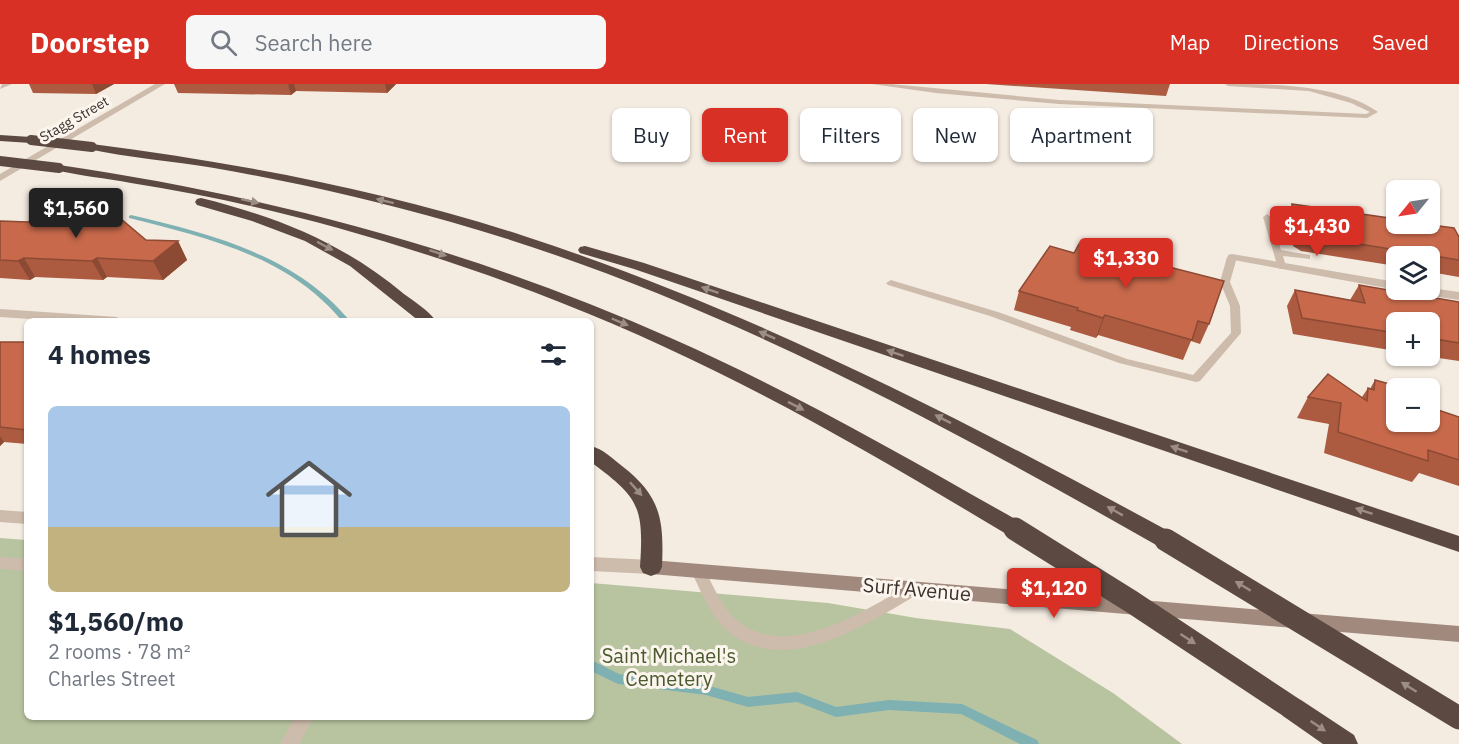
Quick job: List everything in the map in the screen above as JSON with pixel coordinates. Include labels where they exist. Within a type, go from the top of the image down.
[{"type":"highway","points":[[0,138],[92,147],[258,172],[581,249],[639,266],[1459,544]]},
{"type":"highway","points":[[0,161],[223,195],[327,220],[437,252],[553,294],[676,346],[757,386],[923,475],[1015,529],[1132,602],[1345,744]]},
{"type":"highway","points":[[64,169],[258,217],[301,234],[346,257],[424,318]]},
{"type":"highway","points":[[415,208],[574,257],[761,332],[894,394],[1166,540],[1459,718]]},
{"type":"highway","points":[[594,454],[632,484],[642,496],[651,516],[654,532],[651,567]]},
{"type":"highway","points":[[1392,521],[1459,557]]},
{"type":"main road","name":"Surf Avenue","points":[[651,567],[1459,634]]},
{"type":"street","name":"Stagg Street","points":[[0,178],[162,84]]},
{"type":"street","points":[[1232,257],[1386,284]]},
{"type":"street","points":[[1440,293],[1459,296]]},
{"type":"street","points":[[0,313],[73,318]]},
{"type":"street","points":[[0,516],[24,518]]},
{"type":"street","name":"Surf Avenue","points":[[594,564],[651,567]]},
{"type":"lane","points":[[875,84],[933,92],[1146,107],[1367,116],[1375,112],[1353,102],[1310,89],[1228,84]]},
{"type":"lane","points":[[1268,217],[1281,266]]},
{"type":"lane","points":[[1277,252],[1307,257]]},
{"type":"lane","points":[[891,283],[994,314],[1123,361],[1196,379],[1236,333],[1235,306],[1225,282],[1232,257]]},
{"type":"lane","points":[[0,563],[24,565]]},
{"type":"lane","points":[[698,571],[717,606],[737,629],[766,642],[782,644],[799,643],[821,637],[915,589]]},
{"type":"lane","points":[[289,744],[303,720]]},
{"type":"green space","name":"Saint Michael's Cemetery","points":[[0,538],[24,540],[24,720],[594,720],[594,583],[828,603],[916,618],[1010,629],[1113,693],[1182,744],[0,744]]},
{"type":"building","points":[[1292,204],[1386,218],[1386,234],[1440,234],[1440,226],[1454,228],[1459,237],[1459,260],[1440,257],[1440,246],[1386,246],[1386,248],[1309,236],[1300,231]]},
{"type":"building","points":[[46,212],[108,215],[102,218],[121,219],[146,240],[178,241],[153,261],[97,258],[92,261],[24,258],[18,261],[0,260],[0,221],[28,222]]},
{"type":"building","points":[[1079,244],[1224,281],[1209,324],[1198,321],[1192,340],[1105,315],[1103,318],[1077,310],[1078,308],[1019,291],[1050,246],[1074,253]]},
{"type":"building","points":[[1359,285],[1386,290],[1386,300],[1440,299],[1459,302],[1459,343],[1440,340],[1440,312],[1386,312],[1386,331],[1302,318],[1295,290],[1365,303]]},
{"type":"building","points":[[0,342],[24,342],[24,430],[0,427]]},
{"type":"building","points":[[1328,374],[1367,401],[1368,388],[1374,390],[1375,380],[1386,383],[1386,432],[1440,432],[1440,411],[1459,417],[1459,460],[1428,450],[1428,461],[1338,432],[1341,403],[1308,397]]},
{"type":"waterway","points":[[131,217],[219,241],[276,265],[326,299],[343,318]]},
{"type":"waterway","points":[[594,667],[618,679],[706,690],[748,702],[797,697],[836,712],[889,705],[962,709],[1033,744]]}]
